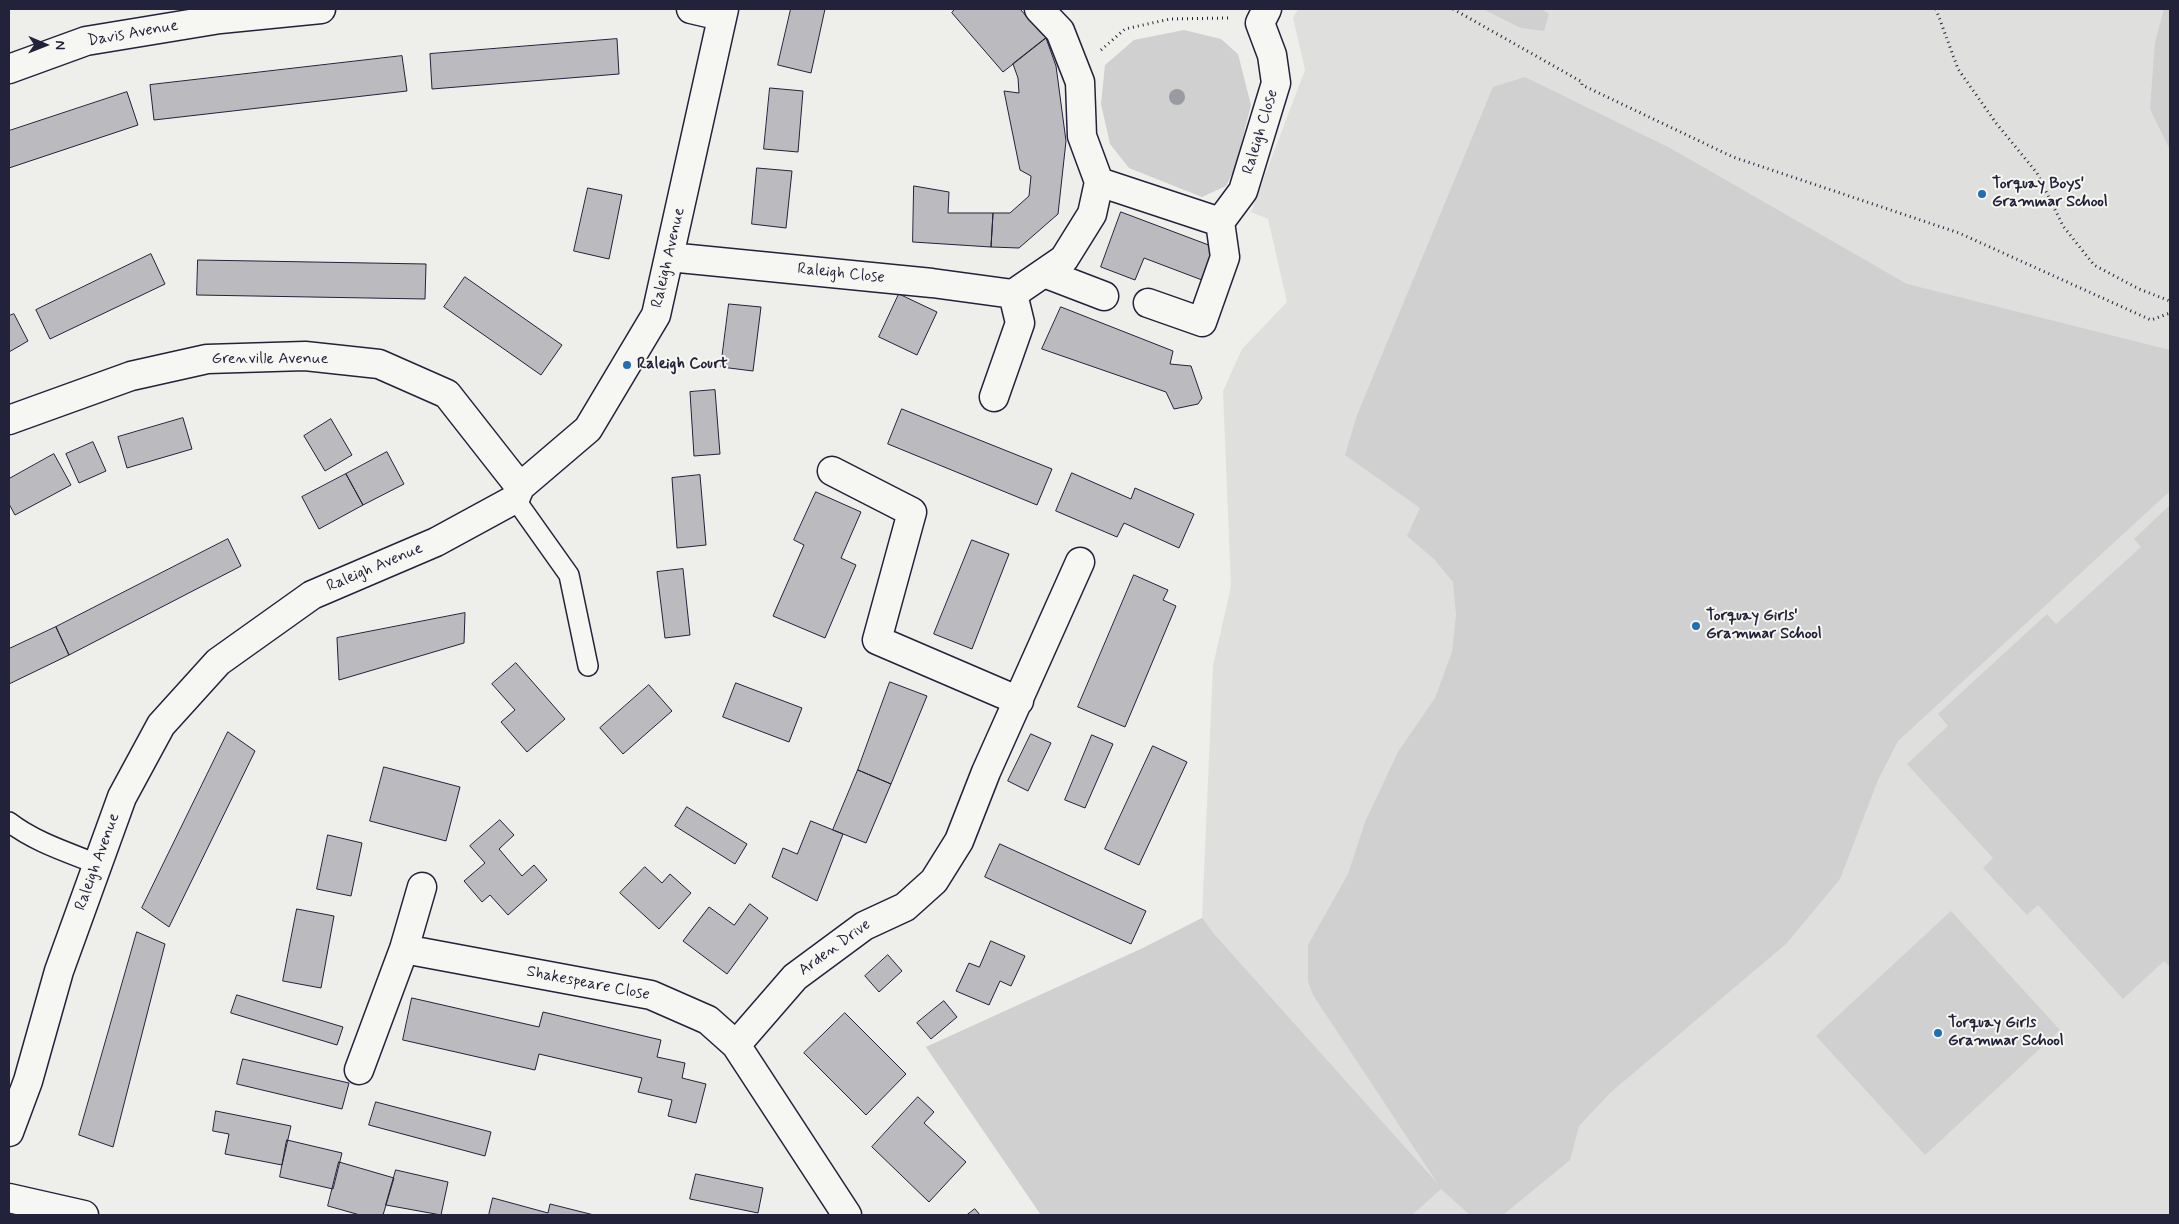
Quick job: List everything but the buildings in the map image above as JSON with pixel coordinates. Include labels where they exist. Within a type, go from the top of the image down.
[{"type":"street","name":"Davis Avenue","points":[[9,69],[86,41],[269,11],[321,9]]},
{"type":"street","points":[[691,9],[723,12]]},
{"type":"street","points":[[994,397],[1020,323],[1013,294],[1064,259],[1092,214],[1099,182],[1082,136],[1080,82],[1060,31],[1039,9]]},
{"type":"street","name":"Raleigh Avenue","points":[[9,1132],[28,1081],[59,970],[122,797],[161,725],[218,662],[312,596],[436,542],[517,493],[588,429],[656,315],[723,12]]},
{"type":"street","name":"Raleigh Close","points":[[1220,222],[1243,191],[1276,83],[1264,16]]},
{"type":"street","points":[[1099,182],[1220,222],[1225,257],[1202,322],[1148,303]]},
{"type":"street","name":"Raleigh Close","points":[[670,257],[932,283],[1013,294]]},
{"type":"street","points":[[1044,273],[1104,296]]},
{"type":"street","name":"Grenville Avenue","points":[[9,420],[130,376],[208,359],[304,356],[379,364],[447,394],[517,493]]},
{"type":"street","points":[[832,471],[912,512],[877,640],[1019,701]]},
{"type":"street","name":"Arden Drive","points":[[736,1045],[795,977],[864,926],[905,907],[934,881],[960,841],[986,772],[1080,562]]},
{"type":"street","points":[[359,1070],[404,949],[422,888]]},
{"type":"street","name":"Shakespeare Close","points":[[404,949],[652,995],[708,1020],[736,1045],[848,1215]]},
{"type":"street","points":[[9,1198],[84,1215]]},
{"type":"lane","points":[[517,493],[569,575],[588,666]]},
{"type":"lane","points":[[9,822],[22,832],[46,844],[97,864]]},
{"type":"path","points":[[1453,9],[1582,82],[1582,85],[1734,157],[1959,233],[2150,320],[2170,313]]},
{"type":"path","points":[[1936,9],[1958,69],[1996,122],[2037,173],[2062,226],[2094,266],[2139,289],[2170,301]]},
{"type":"path","points":[[1076,72],[1124,30],[1170,19],[1264,16]]},
{"type":"shaded area","name":"Torquay Girls' Grammar School","points":[[1298,9],[2170,9],[2170,1215],[1041,1215],[926,1047],[1143,948],[1202,918],[1213,666],[1231,586],[1223,391],[1242,349],[1287,302],[1268,219],[1251,212],[1305,70],[1293,18]]},
{"type":"shaded area","points":[[1483,9],[1542,9],[1549,14],[1544,31],[1521,28]]},
{"type":"shaded area","points":[[2164,9],[2170,9],[2170,150],[2150,109],[2155,42]]},
{"type":"shaded area","points":[[1184,30],[1221,39],[1238,54],[1251,105],[1235,168],[1226,186],[1202,197],[1129,168],[1110,144],[1101,104],[1105,65],[1134,40]]},
{"type":"shaded area","points":[[1525,77],[1670,148],[1907,284],[2170,350],[2170,491],[1898,741],[1878,780],[1840,879],[1787,943],[1610,1093],[1579,1126],[1570,1160],[1503,1215],[1470,1215],[1441,1189],[1412,1215],[1041,1215],[926,1047],[1143,948],[1202,918],[1214,934],[1438,1184],[1313,995],[1308,981],[1308,945],[1348,874],[1365,822],[1398,752],[1435,698],[1452,652],[1456,615],[1453,582],[1434,559],[1407,536],[1420,508],[1345,455],[1357,415],[1493,87]]},
{"type":"shaded area","points":[[2170,505],[2170,967],[2164,961],[2123,999],[2038,905],[2027,915],[1983,868],[1993,858],[1907,764],[1948,726],[1938,714],[2047,614],[2056,624],[2141,547],[2134,539]]},
{"type":"shaded area","name":"Torquay Girls Grammar School","points":[[1951,911],[2060,1030],[1925,1155],[1816,1036]]},
{"type":"place","name":"Torquay Boys' Grammar School","points":[[1982,194]]},
{"type":"place","name":"Raleigh Court","points":[[627,365]]},
{"type":"place","name":"Torquay Girls' Grammar School","points":[[1696,626]]},
{"type":"place","name":"Torquay Girls Grammar School","points":[[1938,1033]]}]
